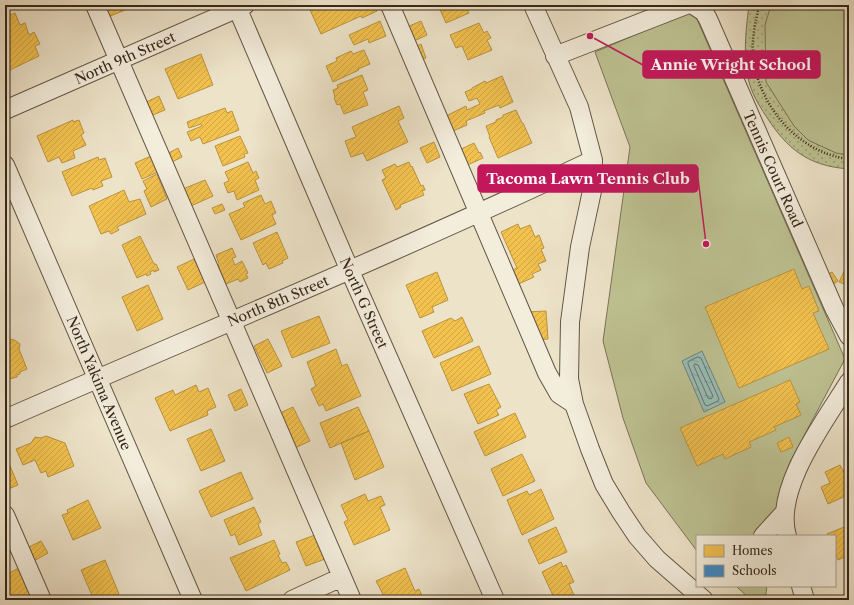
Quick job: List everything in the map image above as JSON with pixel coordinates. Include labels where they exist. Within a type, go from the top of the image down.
[{"type":"street","points":[[95,5],[352,600]]},
{"type":"street","points":[[390,5],[552,382],[561,396],[574,404]]},
{"type":"street","points":[[533,5],[578,107],[593,160],[592,191],[580,247],[570,322],[569,379],[574,404],[604,484],[621,512],[637,536],[656,559],[704,600]]},
{"type":"street","points":[[555,56],[686,5]]},
{"type":"street","name":"Tennis Court Road","points":[[693,5],[704,12],[708,19],[825,286],[849,336]]},
{"type":"street","name":"North 9th Street","points":[[5,110],[240,6]]},
{"type":"street","name":"North G Street","points":[[240,6],[350,271],[495,600]]},
{"type":"street","name":"North 8th Street","points":[[5,419],[350,271],[480,213],[593,160]]},
{"type":"street","name":"North Yakima Avenue","points":[[5,165],[96,379],[193,600]]},
{"type":"street","points":[[787,535],[784,514],[788,493],[801,460],[849,382]]},
{"type":"street","points":[[764,535],[784,514]]},
{"type":"street","points":[[5,515],[42,600]]},
{"type":"street","points":[[292,600],[342,577]]},
{"type":"street","points":[[801,587],[805,600]]},
{"type":"path","points":[[759,5],[755,23],[753,55],[760,87],[767,102],[796,135],[811,146],[822,153],[838,158],[849,159]]},
{"type":"green space","points":[[749,5],[849,5],[849,169],[822,164],[810,160],[800,154],[782,138],[760,107],[751,88],[746,69],[746,41]]},
{"type":"green space","points":[[771,5],[849,5],[849,155],[836,153],[808,140],[794,126],[766,82],[765,25]]},
{"type":"green space","points":[[693,10],[845,359],[790,462],[778,497],[773,535],[696,535],[696,550],[646,483],[623,418],[603,341],[630,147],[595,52]]},
{"type":"green space","points":[[737,587],[767,587],[765,600],[751,600]]},
{"type":"water","points":[[702,351],[725,402],[704,412],[682,361]]},
{"type":"building: Homes","points":[[102,5],[137,5],[108,17]]},
{"type":"building: Homes","points":[[321,5],[374,5],[377,11],[362,18],[361,16],[321,34],[310,10]]},
{"type":"building: Homes","points":[[438,5],[465,5],[469,13],[446,23]]},
{"type":"building: Homes","points":[[15,13],[20,25],[25,23],[29,35],[34,32],[40,44],[35,46],[39,56],[10,70],[8,65],[6,66],[5,64],[5,17]]},
{"type":"building: Homes","points":[[380,21],[386,36],[369,43],[368,39],[354,45],[349,35]]},
{"type":"building: Homes","points":[[421,21],[427,35],[414,41],[407,27]]},
{"type":"building: Homes","points":[[479,23],[484,33],[487,31],[491,38],[487,40],[492,50],[468,60],[462,46],[456,48],[450,35]]},
{"type":"building: Homes","points":[[421,44],[426,58],[417,62],[412,49]]},
{"type":"building: Homes","points":[[364,50],[370,64],[333,82],[326,66],[337,61],[336,58],[351,51],[353,54]]},
{"type":"building: Homes","points":[[201,54],[213,85],[178,99],[165,69]]},
{"type":"building: Homes","points":[[362,75],[368,90],[363,92],[368,105],[344,114],[340,104],[337,105],[333,90],[338,88],[337,85]]},
{"type":"building: Homes","points":[[502,76],[513,102],[500,108],[499,105],[484,111],[485,113],[466,121],[467,125],[453,131],[446,116],[466,106],[467,110],[480,104],[477,98],[469,101],[465,92],[485,81],[486,83]]},
{"type":"building: Homes","points":[[159,96],[165,110],[148,117],[142,104]]},
{"type":"building: Homes","points":[[399,106],[404,118],[398,121],[408,142],[367,161],[363,153],[351,157],[345,141],[356,137],[352,127]]},
{"type":"building: Homes","points":[[225,108],[227,113],[232,111],[239,130],[203,144],[200,137],[191,141],[187,132],[202,126],[201,124],[189,128],[187,122]]},
{"type":"building: Homes","points":[[516,110],[532,143],[498,158],[486,126],[496,122],[496,120],[503,117],[503,115]]},
{"type":"building: Homes","points":[[73,120],[73,122],[79,120],[84,133],[81,135],[86,145],[73,151],[75,158],[62,163],[59,157],[48,162],[37,136]]},
{"type":"building: Homes","points":[[240,136],[248,153],[244,154],[245,157],[223,166],[215,146]]},
{"type":"building: Homes","points":[[434,142],[440,157],[427,163],[420,148]]},
{"type":"building: Homes","points":[[474,143],[483,158],[463,167],[455,152]]},
{"type":"building: Homes","points":[[178,148],[182,157],[170,163],[165,155]]},
{"type":"building: Homes","points":[[151,156],[158,172],[142,179],[135,163]]},
{"type":"building: Homes","points":[[98,157],[99,160],[105,158],[112,177],[101,181],[103,186],[93,190],[92,188],[72,196],[62,172]]},
{"type":"building: Homes","points":[[248,162],[253,173],[256,171],[259,178],[255,180],[259,190],[237,200],[234,191],[228,193],[224,183],[229,181],[225,172]]},
{"type":"building: Homes","points":[[409,162],[421,186],[423,185],[425,190],[422,191],[424,195],[400,205],[401,207],[396,210],[382,180],[386,178],[382,170],[395,164],[397,167]]},
{"type":"building: Homes","points":[[157,174],[167,199],[151,207],[144,191],[147,189],[143,181]]},
{"type":"building: Homes","points":[[205,180],[213,196],[191,206],[183,189]]},
{"type":"building: Homes","points":[[124,190],[129,202],[140,199],[146,214],[117,227],[119,230],[111,234],[109,231],[101,234],[89,206]]},
{"type":"building: Homes","points":[[261,195],[265,204],[271,201],[276,213],[272,215],[276,224],[241,240],[229,214],[245,207],[243,203]]},
{"type":"building: Homes","points":[[222,204],[225,210],[215,214],[212,208]]},
{"type":"building: Homes","points":[[518,224],[520,229],[530,225],[535,237],[539,235],[544,248],[541,249],[546,261],[538,264],[541,270],[532,274],[534,277],[512,287],[506,273],[517,268],[501,232]]},
{"type":"building: Homes","points":[[277,232],[288,258],[282,261],[283,263],[269,269],[266,263],[263,265],[253,243]]},
{"type":"building: Homes","points":[[140,236],[154,264],[156,264],[159,270],[154,272],[154,270],[147,276],[146,274],[137,278],[122,245]]},
{"type":"building: Homes","points":[[232,248],[236,257],[232,258],[235,265],[242,261],[248,273],[246,274],[248,278],[240,282],[238,279],[226,284],[218,265],[216,255]]},
{"type":"building: Homes","points":[[194,259],[205,282],[188,290],[177,267]]},
{"type":"building: Homes","points":[[849,261],[849,286],[839,282]]},
{"type":"building: Homes","points":[[794,269],[802,289],[809,286],[819,311],[813,313],[829,349],[739,388],[705,307]]},
{"type":"building: Homes","points":[[437,272],[448,300],[432,307],[434,312],[420,318],[406,285]]},
{"type":"building: Homes","points":[[832,272],[838,281],[832,285],[826,275]]},
{"type":"building: Homes","points":[[148,285],[163,319],[137,331],[122,297]]},
{"type":"building: Homes","points":[[5,309],[10,321],[5,323]]},
{"type":"building: Homes","points":[[546,311],[548,339],[536,340],[525,312]]},
{"type":"building: Homes","points":[[319,316],[330,343],[292,358],[281,331]]},
{"type":"building: Homes","points":[[462,317],[473,341],[434,358],[422,331],[451,318],[455,321]]},
{"type":"building: Homes","points":[[12,339],[20,344],[19,349],[27,369],[20,372],[17,377],[5,380],[5,346]]},
{"type":"building: Homes","points":[[268,339],[282,366],[267,373],[254,346]]},
{"type":"building: Homes","points":[[479,346],[491,374],[452,391],[440,363]]},
{"type":"building: Homes","points":[[336,349],[342,366],[347,364],[361,396],[326,411],[323,404],[319,406],[311,389],[316,386],[307,362]]},
{"type":"building: Homes","points":[[790,380],[800,402],[796,404],[801,415],[774,427],[776,430],[749,442],[751,447],[725,459],[723,454],[697,466],[680,428]]},
{"type":"building: Homes","points":[[489,384],[501,407],[496,410],[499,415],[478,424],[464,394]]},
{"type":"building: Homes","points":[[196,385],[199,392],[208,388],[216,407],[207,411],[208,415],[170,431],[155,398],[173,390],[175,395]]},
{"type":"building: Homes","points":[[241,389],[248,405],[235,411],[228,395]]},
{"type":"building: Homes","points":[[293,407],[310,441],[295,448],[278,414]]},
{"type":"building: Homes","points":[[358,407],[369,431],[330,448],[320,423]]},
{"type":"building: Homes","points":[[515,413],[526,437],[485,456],[474,432]]},
{"type":"building: Homes","points":[[211,429],[225,461],[201,471],[187,439]]},
{"type":"building: Homes","points":[[369,431],[384,467],[355,480],[341,443]]},
{"type":"building: Homes","points":[[46,436],[65,443],[74,466],[48,477],[46,471],[41,473],[35,460],[23,465],[16,449],[31,443],[35,437],[41,438]]},
{"type":"building: Homes","points":[[789,437],[793,447],[781,452],[777,443]]},
{"type":"building: Homes","points":[[5,454],[18,485],[6,490],[5,487]]},
{"type":"building: Homes","points":[[522,454],[535,481],[503,496],[491,469]]},
{"type":"building: Homes","points":[[840,465],[846,476],[849,475],[849,497],[848,495],[828,504],[821,487],[830,483],[825,472]]},
{"type":"building: Homes","points":[[241,472],[253,499],[211,517],[199,491]]},
{"type":"building: Homes","points":[[541,489],[554,519],[522,535],[507,500],[527,491],[529,495]]},
{"type":"building: Homes","points":[[365,494],[368,501],[381,496],[385,505],[380,507],[390,530],[354,545],[344,522],[348,520],[341,505]]},
{"type":"building: Homes","points":[[88,500],[101,528],[73,540],[62,515],[68,513],[67,510]]},
{"type":"building: Homes","points":[[254,507],[261,522],[258,524],[262,535],[239,545],[235,534],[231,536],[224,520]]},
{"type":"building: Homes","points":[[849,525],[849,555],[838,560],[836,555],[836,535],[827,534]]},
{"type":"building: Homes","points":[[556,527],[567,552],[539,564],[528,540]]},
{"type":"building: Homes","points":[[315,535],[325,559],[306,566],[296,542]]},
{"type":"building: Homes","points":[[274,540],[282,563],[286,562],[290,570],[246,591],[230,558]]},
{"type":"building: Homes","points":[[41,541],[48,553],[34,561],[27,548]]},
{"type":"building: Homes","points":[[105,560],[119,594],[106,600],[94,600],[81,570]]},
{"type":"building: Homes","points":[[561,562],[563,567],[566,565],[574,582],[569,584],[574,595],[564,600],[555,600],[542,572]]},
{"type":"building: Homes","points":[[21,567],[35,600],[5,600],[5,575]]},
{"type":"building: Homes","points":[[405,568],[415,591],[419,589],[424,600],[386,600],[376,581]]},
{"type":"building: Schools","points":[[596,5],[609,5],[598,10]]},
{"type":"place","name":"Annie Wright School","points":[[590,36]]},
{"type":"place","name":"Tacoma Lawn Tennis Club","points":[[706,244]]}]
